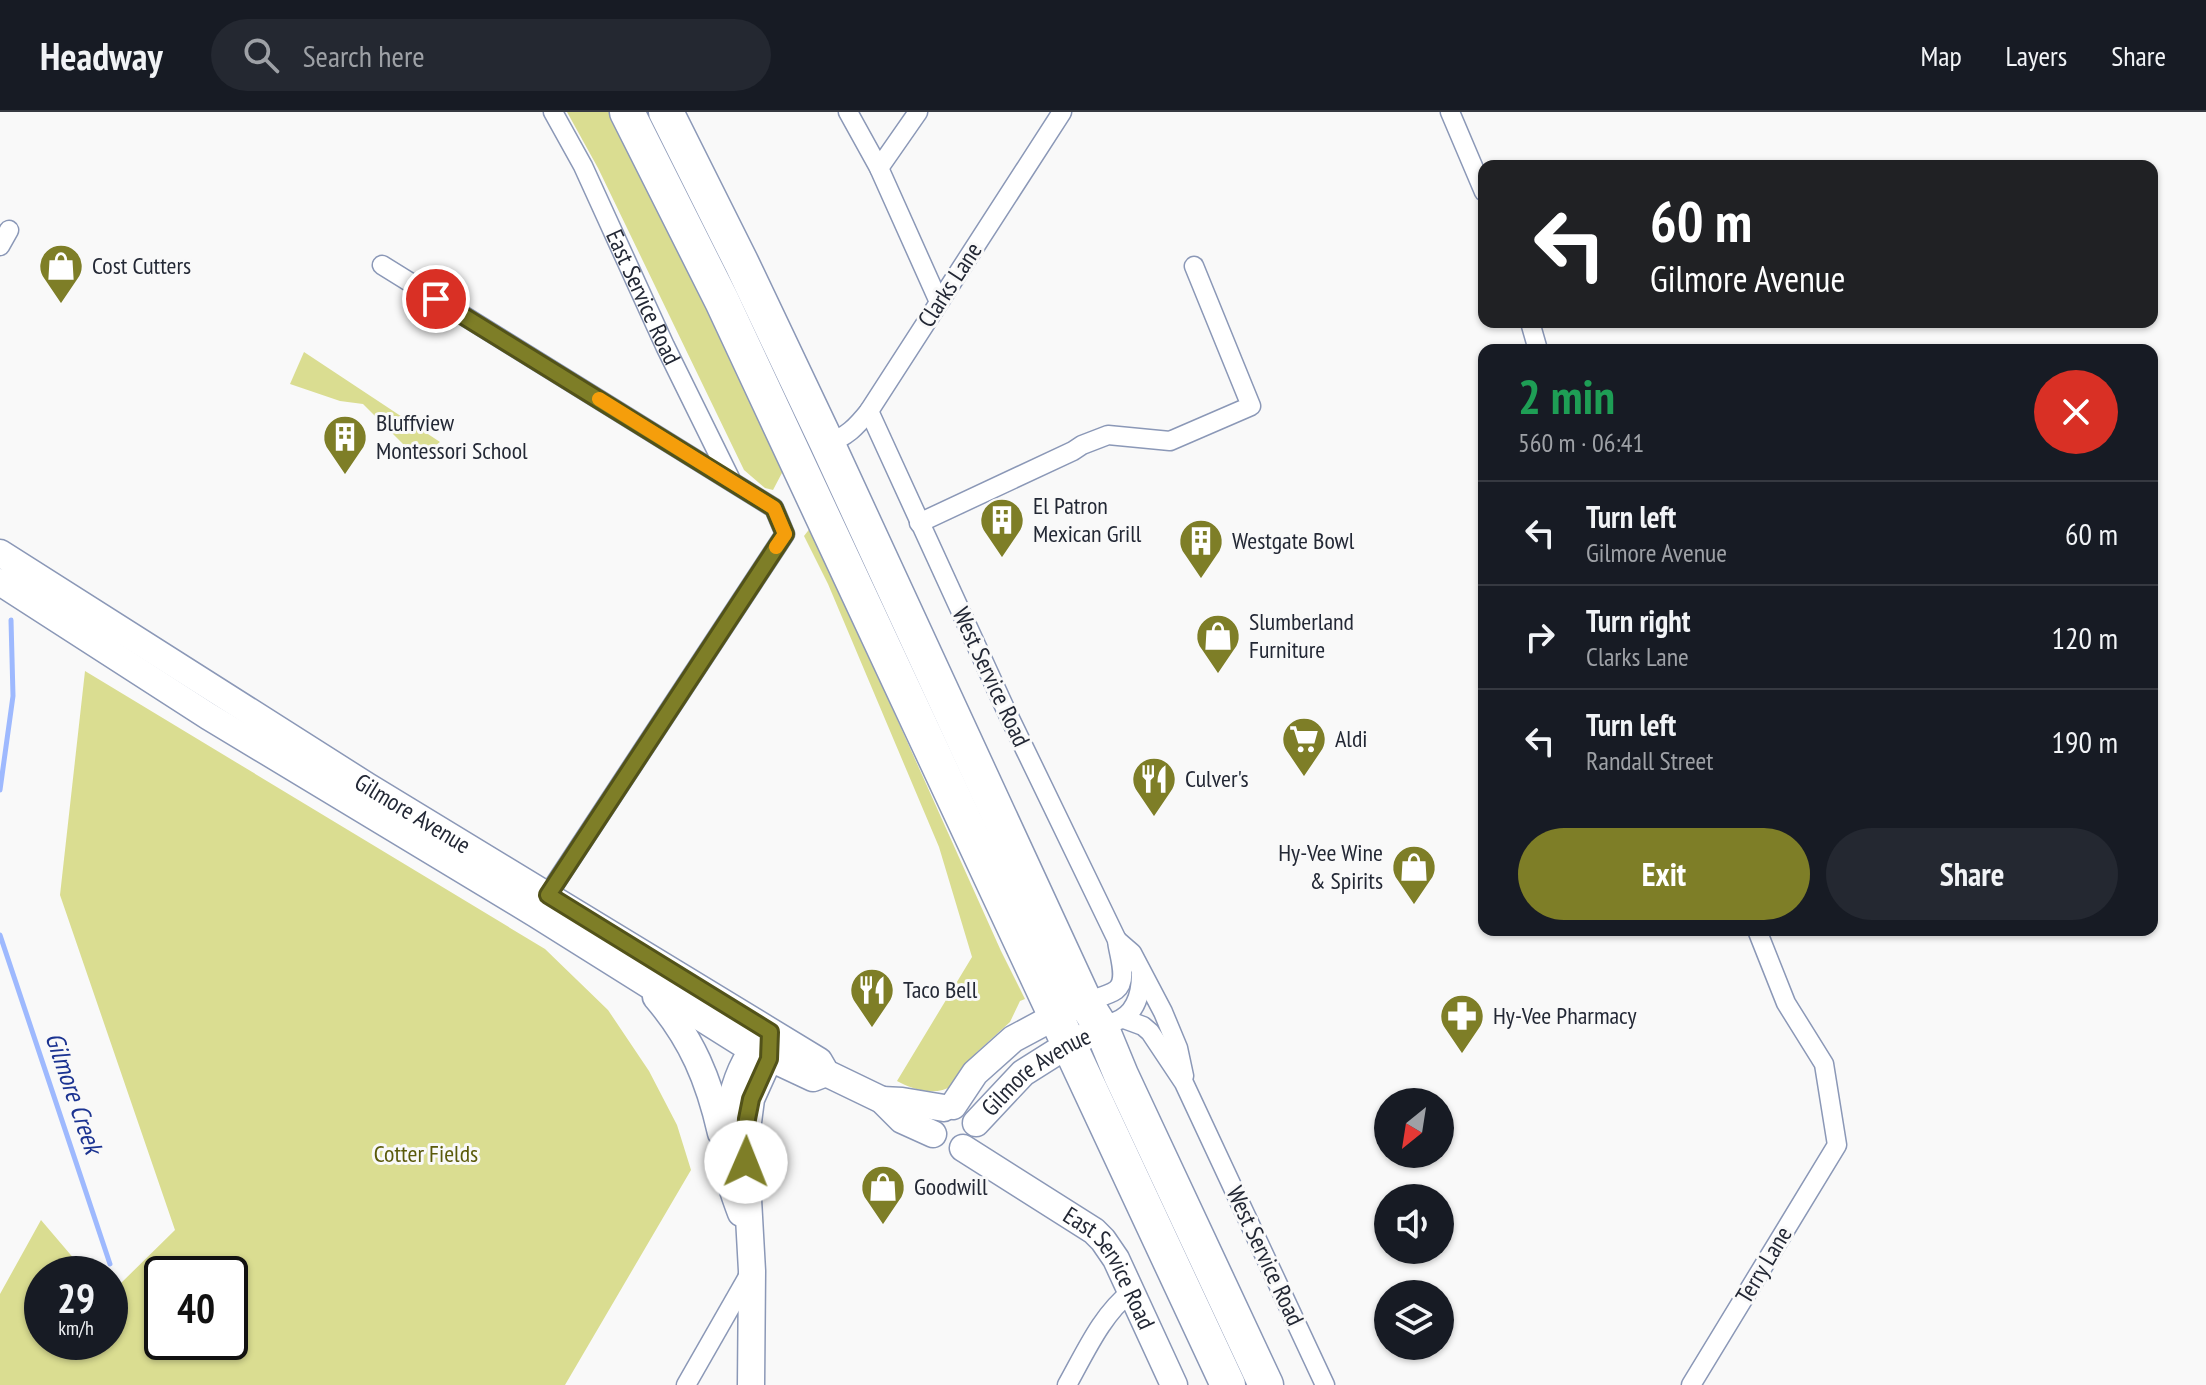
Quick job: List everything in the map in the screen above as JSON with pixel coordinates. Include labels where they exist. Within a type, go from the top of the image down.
[{"type":"highway","points":[[627,112],[703,260],[776,419],[1087,1022],[1128,1089],[1266,1385]]},
{"type":"highway","points":[[666,112],[827,443],[1087,1022],[1228,1385]]},
{"type":"highway","points":[[776,419],[796,436],[815,444],[827,443]]},
{"type":"street","name":"East Service Road","points":[[553,112],[583,166],[665,346],[732,481]]},
{"type":"street","points":[[848,112],[879,168],[939,302]]},
{"type":"street","points":[[879,168],[918,112]]},
{"type":"street","name":"Clarks Lane","points":[[827,443],[850,433],[869,411],[1062,112]]},
{"type":"street","points":[[1450,112],[1478,178]]},
{"type":"street","points":[[382,265],[774,508],[785,534],[542,905]]},
{"type":"street","points":[[919,523],[1108,435],[1170,441],[1251,406],[1194,266]]},
{"type":"street","name":"West Service Road","points":[[869,411],[1004,706],[1117,940],[1121,983],[1087,1022]]},
{"type":"street","name":"Gilmore Avenue","points":[[0,553],[367,786],[542,905],[763,1047],[813,1078],[826,1073],[882,1100],[902,1120],[933,1134],[941,1146],[955,1150],[1023,1073],[1087,1022]]},
{"type":"street","name":"Gilmore Avenue","points":[[0,582],[208,716],[542,905],[644,982],[763,1047]]},
{"type":"street","name":"Terry Lane","points":[[1691,1385],[1837,1145],[1824,1064],[1786,1003],[1759,936]]},
{"type":"street","name":"West Service Road","points":[[1117,940],[1132,953],[1163,1012],[1178,1048],[1184,1083]]},
{"type":"street","points":[[1087,1022],[1139,998],[1141,974]]},
{"type":"street","points":[[644,982],[681,1028],[696,1055],[715,1108],[730,1183],[748,1231]]},
{"type":"street","name":"West Service Road","points":[[1087,1022],[1143,1026],[1184,1083],[1325,1385]]},
{"type":"street","name":"Gilmore Avenue","points":[[933,1134],[934,1119],[948,1107],[975,1073],[1013,1039],[1087,1022]]},
{"type":"street","points":[[726,1155],[732,1095],[763,1047]]},
{"type":"street","points":[[751,1385],[752,1271],[745,1145],[747,1119],[763,1047]]},
{"type":"street","name":"Gilmore Avenue","points":[[882,1100],[965,1108],[970,1112],[972,1134]]},
{"type":"street","name":"East Service Road","points":[[972,1134],[1004,1161],[1012,1179],[1084,1224],[1103,1240],[1116,1259],[1174,1385]]},
{"type":"street","points":[[686,1385],[752,1271]]},
{"type":"street","points":[[1067,1385],[1107,1317],[1131,1292]]},
{"type":"green space","points":[[567,112],[610,112],[699,290],[783,471],[773,490],[765,488],[744,470],[598,168]]},
{"type":"green space","points":[[304,352],[440,442],[418,459],[363,404],[340,401],[290,384]]},
{"type":"green space","points":[[811,527],[1025,999],[1020,1001],[1010,1022],[977,1052],[952,1086],[939,1091],[917,1089],[897,1081],[972,957],[939,847],[828,584],[804,536]]},
{"type":"green space","name":"Cotter Fields","points":[[85,671],[545,949],[608,1010],[649,1071],[677,1125],[691,1170],[565,1385],[0,1385],[0,1294],[41,1220],[72,1256],[24,1256],[24,1360],[128,1360],[128,1276],[144,1260],[144,1360],[248,1360],[248,1256],[149,1256],[175,1230],[60,895]]},
{"type":"waterway","name":"Gilmore Creek","points":[[0,790],[13,696],[11,620]]},
{"type":"waterway","name":"Gilmore Creek","points":[[0,935],[107,1256]]},
{"type":"slow traffic","points":[[599,399],[774,508],[785,534],[776,547]]},
{"type":"place","name":"Cost Cutters","points":[[61,305]]},
{"type":"place","name":"Bluffview Montessori School","points":[[345,476]]},
{"type":"place","name":"El Patron Mexican Grill","points":[[1002,559]]},
{"type":"place","name":"Westgate Bowl","points":[[1201,580]]},
{"type":"place","name":"Slumberland Furniture","points":[[1218,675]]},
{"type":"place","name":"Aldi","points":[[1304,778]]},
{"type":"place","name":"Culver's","points":[[1154,818]]},
{"type":"place","name":"Hy-Vee Wine & Spirits","points":[[1414,906]]},
{"type":"place","name":"Taco Bell","points":[[872,1029]]},
{"type":"place","name":"Hy-Vee Pharmacy","points":[[1462,1055]]},
{"type":"place","name":"Goodwill","points":[[883,1226]]},
{"type":"route","points":[[436,299],[774,508],[785,534],[548,895],[770,1032],[769,1059],[751,1099],[747,1119],[746,1162]]}]
